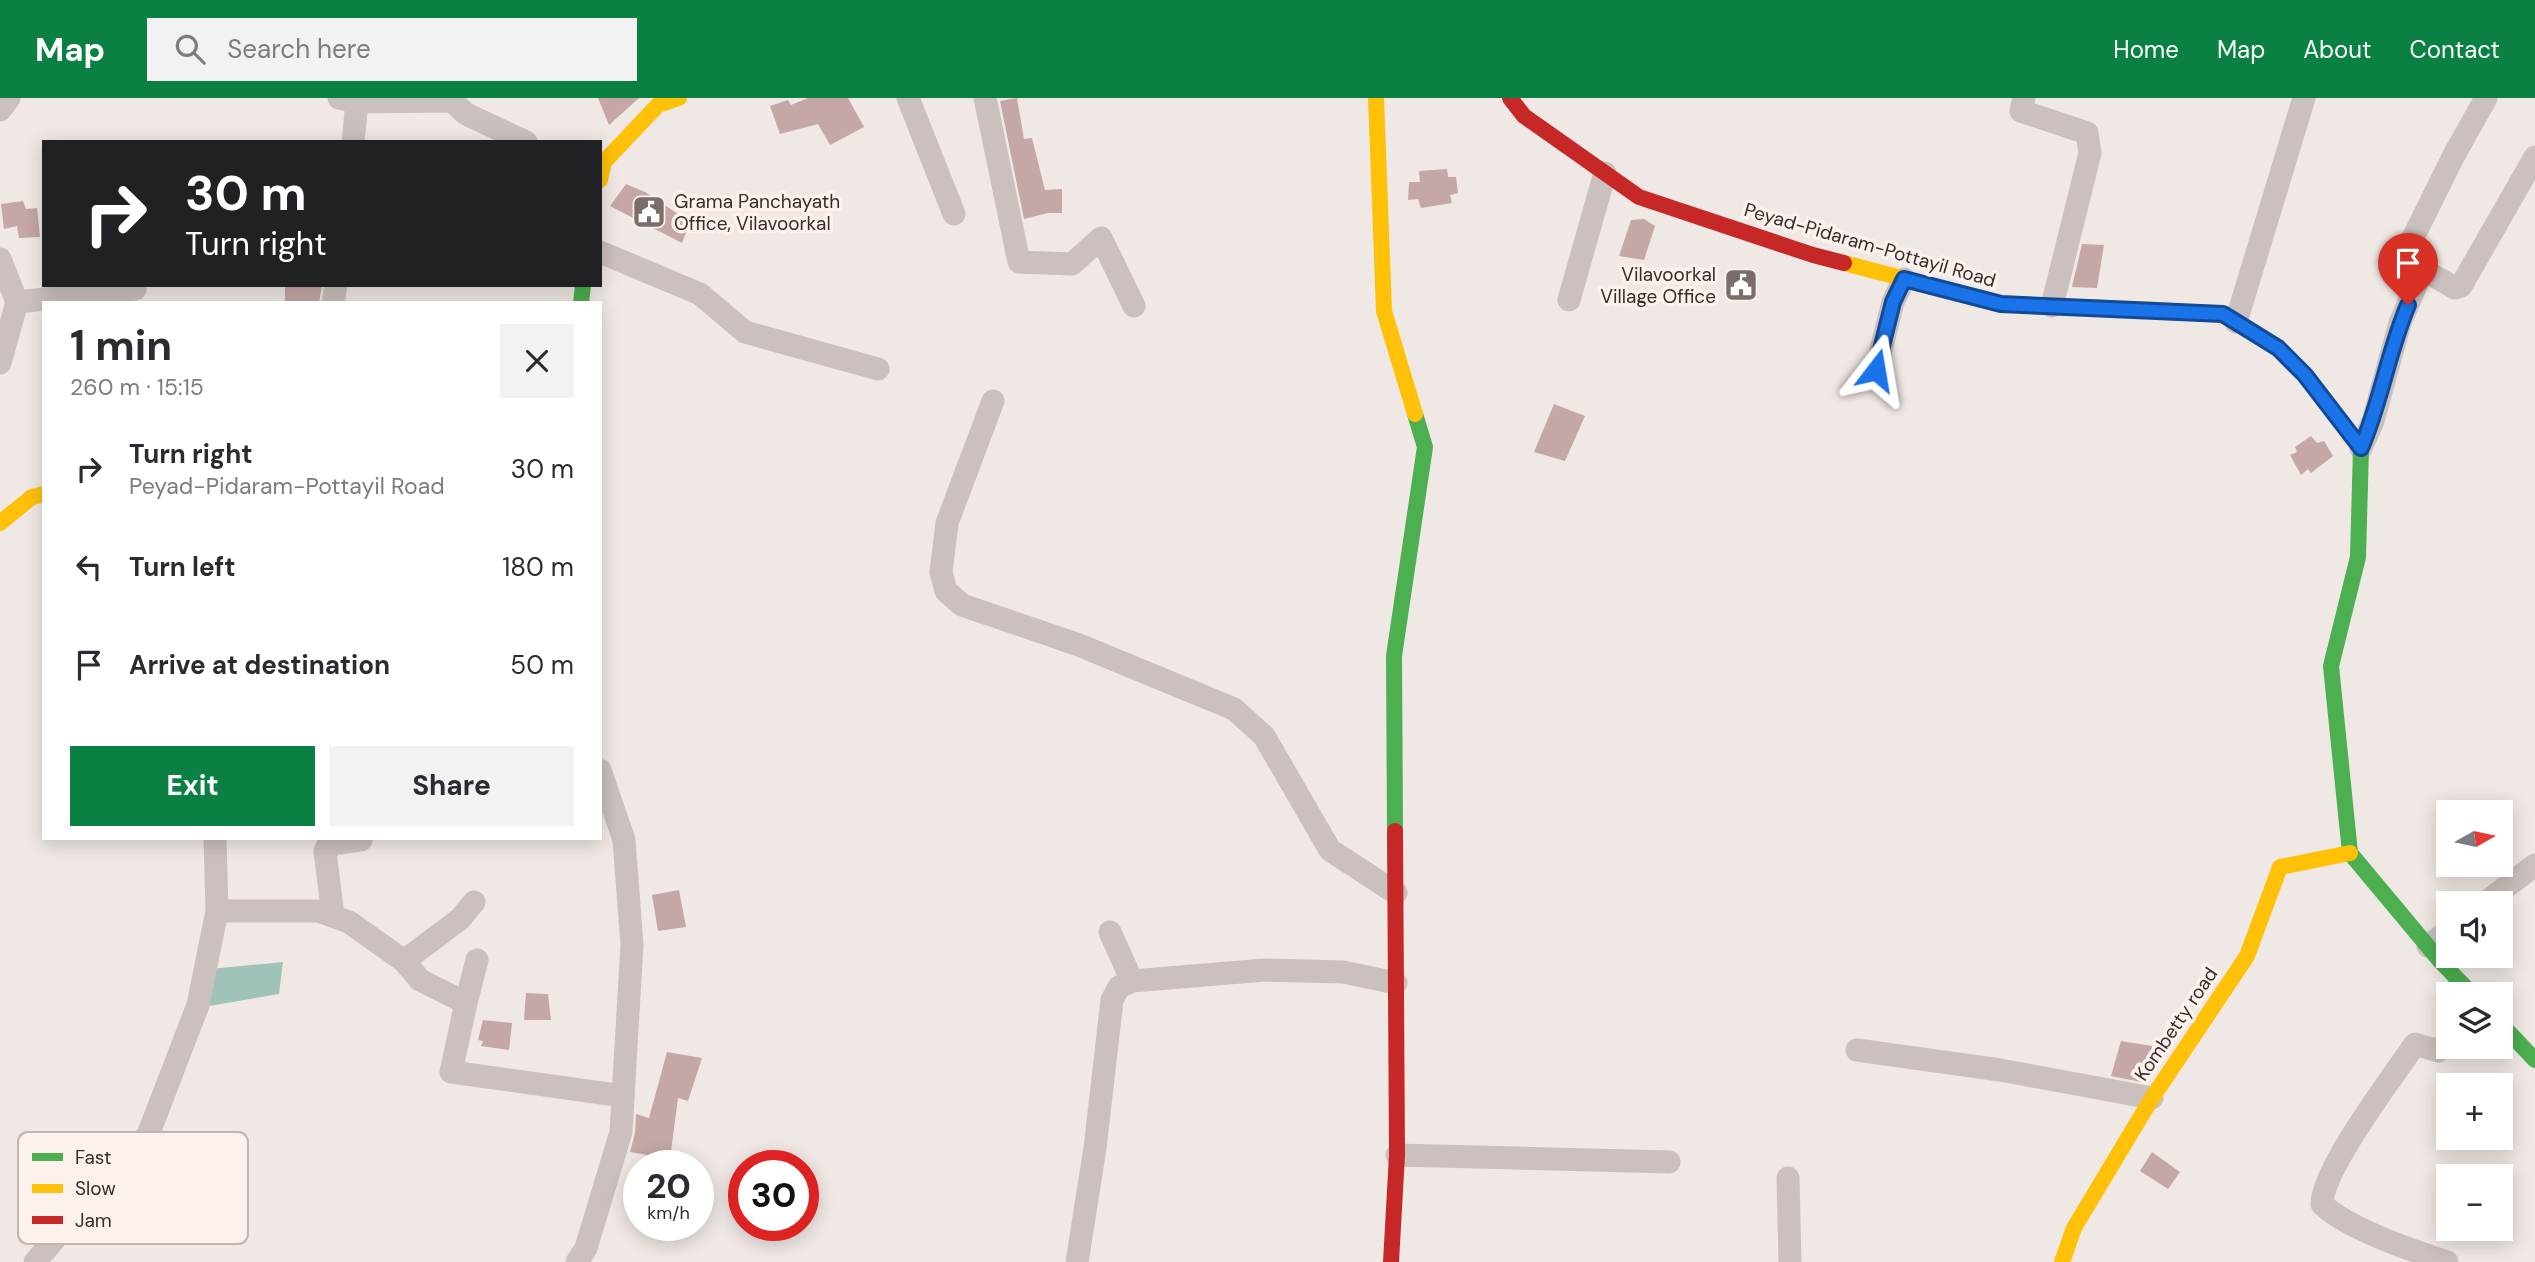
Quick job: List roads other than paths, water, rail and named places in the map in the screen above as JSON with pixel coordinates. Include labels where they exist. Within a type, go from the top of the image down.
[{"type":"street","points":[[0,110],[9,98]]},
{"type":"street","points":[[602,167],[658,105],[679,98]]},
{"type":"street","points":[[908,98],[954,214]]},
{"type":"street","points":[[985,98],[1019,262],[1072,264],[1101,238],[1134,306]]},
{"type":"street","points":[[1376,98],[1384,311],[1425,447],[1394,656],[1398,1155],[1391,1262]]},
{"type":"street","name":"Peyad-Pidaram-Pottayil Road","points":[[1510,98],[1524,116],[1639,197],[1813,255],[2001,304],[2223,314],[2278,348],[2305,375],[2361,448]]},
{"type":"street","points":[[2024,98],[2021,111],[2087,133],[2090,153],[2052,306]]},
{"type":"street","points":[[2236,322],[2304,98]]},
{"type":"street","points":[[2486,98],[2454,155],[2403,258],[2455,288],[2461,286],[2535,157]]},
{"type":"street","points":[[353,140],[348,100],[452,101],[468,106],[523,140]]},
{"type":"street","points":[[1569,300],[1605,173]]},
{"type":"street","points":[[602,253],[700,294],[745,332],[878,369]]},
{"type":"street","points":[[0,259],[17,302],[0,363]]},
{"type":"street","points":[[2423,269],[2400,323],[2373,421],[2361,448],[2358,556],[2331,666],[2350,853],[2461,982]]},
{"type":"street","points":[[1876,370],[1893,302],[1904,279]]},
{"type":"street","points":[[17,302],[135,289]]},
{"type":"street","points":[[993,401],[947,523],[941,572],[946,591],[962,605],[1079,645],[1234,709],[1264,737],[1330,850],[1396,892]]},
{"type":"street","points":[[0,523],[32,497],[42,494]]},
{"type":"street","points":[[581,1260],[621,1132],[632,945],[624,840],[602,776]]},
{"type":"street","points":[[149,1132],[198,1006],[217,911],[215,840]]},
{"type":"street","points":[[333,916],[324,855],[327,842],[361,840]]},
{"type":"street","name":"Kombetty road","points":[[2062,1262],[2074,1228],[2152,1098],[2247,956],[2280,867],[2350,853]]},
{"type":"street","points":[[2501,891],[2535,865]]},
{"type":"street","points":[[404,961],[460,919],[474,902]]},
{"type":"street","points":[[217,911],[318,911],[333,916],[349,922],[404,961],[420,980],[466,1003]]},
{"type":"street","points":[[1110,932],[1132,981]]},
{"type":"street","points":[[2428,946],[2436,940]]},
{"type":"street","points":[[477,960],[451,1072],[623,1096]]},
{"type":"street","points":[[1077,1262],[1095,1148],[1112,1000],[1119,987],[1132,981],[1265,970],[1343,972],[1396,984]]},
{"type":"street","points":[[2513,1037],[2535,1060]]},
{"type":"street","points":[[2436,1050],[2415,1044],[2345,1148],[2322,1191],[2322,1204],[2333,1215],[2417,1253],[2447,1262]]},
{"type":"street","points":[[1857,1050],[2000,1070],[2152,1098]]},
{"type":"street","points":[[1398,1155],[1669,1162]]},
{"type":"street","points":[[1788,1178],[1790,1262]]},
{"type":"street","points":[[35,1262],[50,1244]]},
{"type":"water","points":[[283,962],[279,994],[209,1006],[210,969]]},
{"type":"place","name":"Grama Panchayath Office, Vilavoorkal","points":[[649,212]]},
{"type":"place","name":"Vilavoorkal Village Office","points":[[1741,285]]}]
